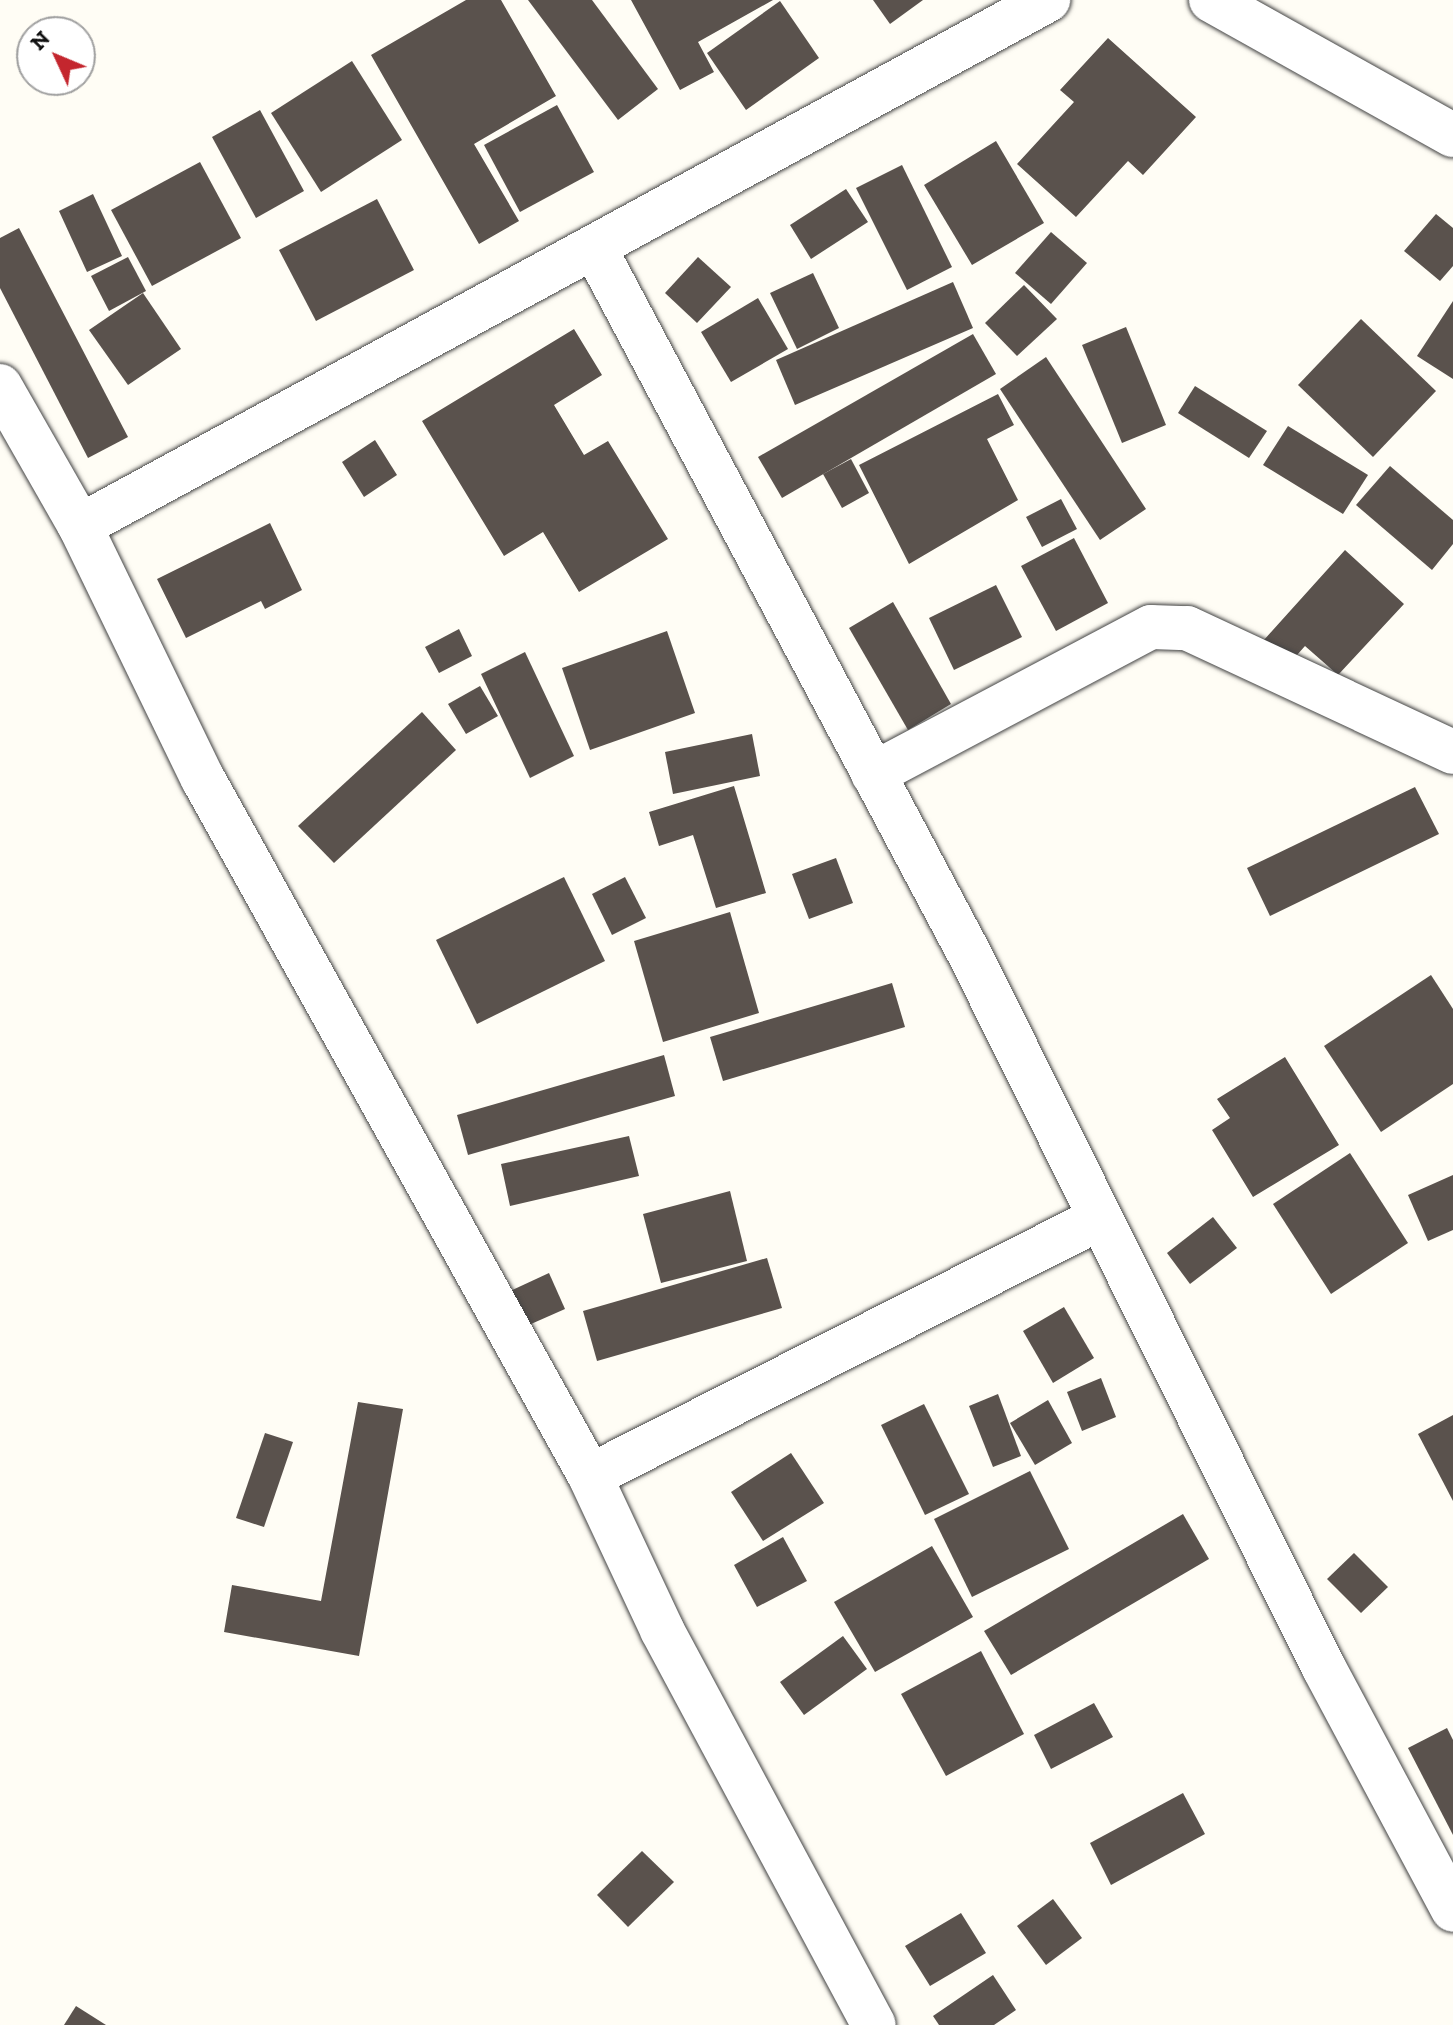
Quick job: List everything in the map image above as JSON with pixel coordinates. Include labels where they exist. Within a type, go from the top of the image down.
[{"type":"street","points":[[80,526],[1048,0]]},
{"type":"street","points":[[1219,2],[1453,135]]},
{"type":"street","points":[[594,247],[873,774],[1100,1218],[1324,1668],[1453,1910]]},
{"type":"street","points":[[0,386],[80,526],[203,779],[590,1476],[662,1630],[874,2025]]},
{"type":"street","points":[[873,774],[1151,627],[1187,628],[1453,752]]},
{"type":"street","points":[[590,1476],[1100,1218]]},
{"type":"building","points":[[466,0],[501,0],[556,96],[474,144],[519,221],[479,244],[371,55]]},
{"type":"building","points":[[528,0],[592,0],[658,89],[618,120]]},
{"type":"building","points":[[631,0],[773,0],[698,42],[714,72],[680,90]]},
{"type":"building","points":[[873,0],[923,0],[890,24]]},
{"type":"building","points":[[780,1],[819,58],[746,110],[707,53]]},
{"type":"building","points":[[1108,38],[1196,117],[1143,175],[1128,161],[1076,217],[1017,164],[1074,102],[1060,90]]},
{"type":"building","points":[[352,61],[402,140],[321,192],[271,113]]},
{"type":"building","points":[[557,105],[594,172],[520,212],[484,145]]},
{"type":"building","points":[[260,110],[304,191],[256,218],[212,137]]},
{"type":"building","points":[[996,141],[1044,223],[972,265],[924,185]]},
{"type":"building","points":[[200,162],[241,238],[152,286],[111,210]]},
{"type":"building","points":[[902,165],[952,267],[907,290],[856,188]]},
{"type":"building","points":[[846,189],[868,222],[811,259],[790,225]]},
{"type":"building","points":[[93,194],[122,256],[87,272],[59,211]]},
{"type":"building","points":[[377,199],[414,270],[316,321],[279,250]]},
{"type":"building","points":[[1436,214],[1453,228],[1453,266],[1440,281],[1404,251]]},
{"type":"building","points":[[19,228],[128,437],[88,458],[0,288],[0,238]]},
{"type":"building","points":[[1051,232],[1087,263],[1051,304],[1015,273]]},
{"type":"building","points":[[128,257],[146,291],[109,311],[91,276]]},
{"type":"building","points":[[698,257],[731,287],[697,323],[665,293]]},
{"type":"building","points":[[813,273],[839,328],[797,349],[770,293]]},
{"type":"building","points":[[953,282],[973,328],[795,405],[776,360]]},
{"type":"building","points":[[1024,285],[1057,319],[1017,356],[985,323]]},
{"type":"building","points":[[143,293],[181,349],[128,385],[89,330]]},
{"type":"building","points":[[758,298],[788,349],[731,382],[701,332]]},
{"type":"building","points":[[1453,301],[1453,379],[1417,356]]},
{"type":"building","points":[[1361,319],[1436,391],[1373,457],[1298,385]]},
{"type":"building","points":[[1126,327],[1166,425],[1122,443],[1082,345]]},
{"type":"building","points":[[574,329],[602,375],[554,405],[584,455],[608,441],[668,539],[579,592],[543,532],[504,556],[422,421]]},
{"type":"building","points":[[973,334],[996,374],[782,498],[758,457]]},
{"type":"building","points":[[1046,357],[1146,509],[1100,540],[1000,389]]},
{"type":"building","points":[[1195,386],[1267,431],[1249,458],[1178,413]]},
{"type":"building","points":[[998,394],[1014,425],[987,439],[1018,500],[909,564],[859,465]]},
{"type":"building","points":[[1288,426],[1368,475],[1343,514],[1263,465]]},
{"type":"building","points":[[375,440],[397,475],[364,497],[342,462]]},
{"type":"building","points":[[851,459],[869,493],[842,508],[823,474]]},
{"type":"building","points":[[1390,466],[1453,520],[1453,544],[1432,570],[1356,505]]},
{"type":"building","points":[[1061,499],[1077,529],[1042,547],[1026,517]]},
{"type":"building","points":[[270,523],[302,590],[265,609],[261,601],[186,638],[157,579]]},
{"type":"building","points":[[1074,538],[1108,603],[1056,631],[1021,566]]},
{"type":"building","points":[[1345,550],[1404,604],[1338,675],[1305,646],[1289,664],[1263,641]]},
{"type":"building","points":[[996,585],[1022,637],[954,670],[929,618]]},
{"type":"building","points":[[893,602],[951,704],[908,730],[849,628]]},
{"type":"building","points":[[459,629],[472,656],[439,673],[425,647]]},
{"type":"building","points":[[667,631],[695,713],[590,750],[562,668]]},
{"type":"building","points":[[525,652],[574,756],[530,778],[481,674]]},
{"type":"building","points":[[480,686],[498,716],[466,734],[448,704]]},
{"type":"building","points":[[422,712],[456,750],[334,863],[298,826]]},
{"type":"building","points":[[752,734],[760,776],[673,794],[665,752]]},
{"type":"building","points":[[734,786],[766,893],[716,908],[693,835],[659,846],[649,812]]},
{"type":"building","points":[[1415,787],[1439,834],[1270,916],[1247,868]]},
{"type":"building","points":[[836,858],[853,903],[809,919],[792,874]]},
{"type":"building","points":[[564,877],[605,961],[477,1024],[436,940]]},
{"type":"building","points":[[625,877],[646,918],[612,935],[592,894]]},
{"type":"building","points":[[730,912],[759,1013],[663,1042],[634,941]]},
{"type":"building","points":[[1431,975],[1453,1009],[1453,1084],[1381,1132],[1324,1046]]},
{"type":"building","points":[[892,983],[905,1027],[723,1081],[710,1037]]},
{"type":"building","points":[[664,1055],[675,1096],[468,1155],[457,1115]]},
{"type":"building","points":[[1285,1057],[1339,1145],[1253,1197],[1212,1130],[1230,1118],[1217,1099]]},
{"type":"building","points":[[629,1136],[639,1176],[510,1206],[501,1164]]},
{"type":"building","points":[[1350,1153],[1408,1243],[1331,1294],[1273,1204]]},
{"type":"building","points":[[1453,1175],[1453,1230],[1428,1241],[1408,1195]]},
{"type":"building","points":[[730,1191],[747,1261],[661,1283],[643,1214]]},
{"type":"building","points":[[1213,1217],[1237,1248],[1190,1284],[1167,1253]]},
{"type":"building","points":[[767,1258],[782,1308],[597,1361],[583,1311]]},
{"type":"building","points":[[549,1273],[565,1309],[522,1328],[506,1293]]},
{"type":"building","points":[[1064,1307],[1094,1358],[1053,1383],[1023,1331]]},
{"type":"building","points":[[1101,1378],[1116,1417],[1082,1431],[1067,1392]]},
{"type":"building","points":[[998,1394],[1021,1456],[993,1467],[969,1406]]},
{"type":"building","points":[[1048,1400],[1072,1443],[1035,1465],[1010,1423]]},
{"type":"building","points":[[358,1402],[403,1409],[359,1656],[224,1632],[232,1585],[321,1601]]},
{"type":"building","points":[[924,1404],[969,1494],[925,1515],[881,1425]]},
{"type":"building","points":[[1453,1415],[1453,1501],[1418,1434]]},
{"type":"building","points":[[265,1433],[293,1442],[264,1527],[236,1518]]},
{"type":"building","points":[[791,1453],[824,1503],[763,1541],[731,1492]]},
{"type":"building","points":[[1030,1471],[1069,1549],[972,1597],[934,1519]]},
{"type":"building","points":[[1183,1514],[1209,1559],[1011,1675],[984,1631]]},
{"type":"building","points":[[783,1537],[807,1581],[757,1607],[734,1565]]},
{"type":"building","points":[[932,1546],[973,1617],[875,1672],[834,1602]]},
{"type":"building","points":[[1354,1553],[1388,1587],[1361,1613],[1327,1579]]},
{"type":"building","points":[[843,1636],[867,1669],[804,1715],[780,1682]]},
{"type":"building","points":[[981,1651],[1024,1734],[946,1776],[901,1694]]},
{"type":"building","points":[[1094,1703],[1113,1737],[1051,1769],[1034,1735]]},
{"type":"building","points":[[1447,1728],[1453,1740],[1453,1835],[1408,1748]]},
{"type":"building","points":[[1183,1793],[1205,1834],[1111,1885],[1090,1843]]},
{"type":"building","points":[[642,1851],[674,1882],[628,1927],[597,1895]]},
{"type":"building","points":[[1053,1899],[1082,1938],[1046,1965],[1017,1926]]},
{"type":"building","points":[[961,1913],[986,1953],[930,1986],[905,1946]]},
{"type":"building","points":[[993,1975],[1016,2010],[994,2025],[939,2025],[933,2016]]},
{"type":"building","points":[[76,2006],[106,2025],[64,2025]]}]
